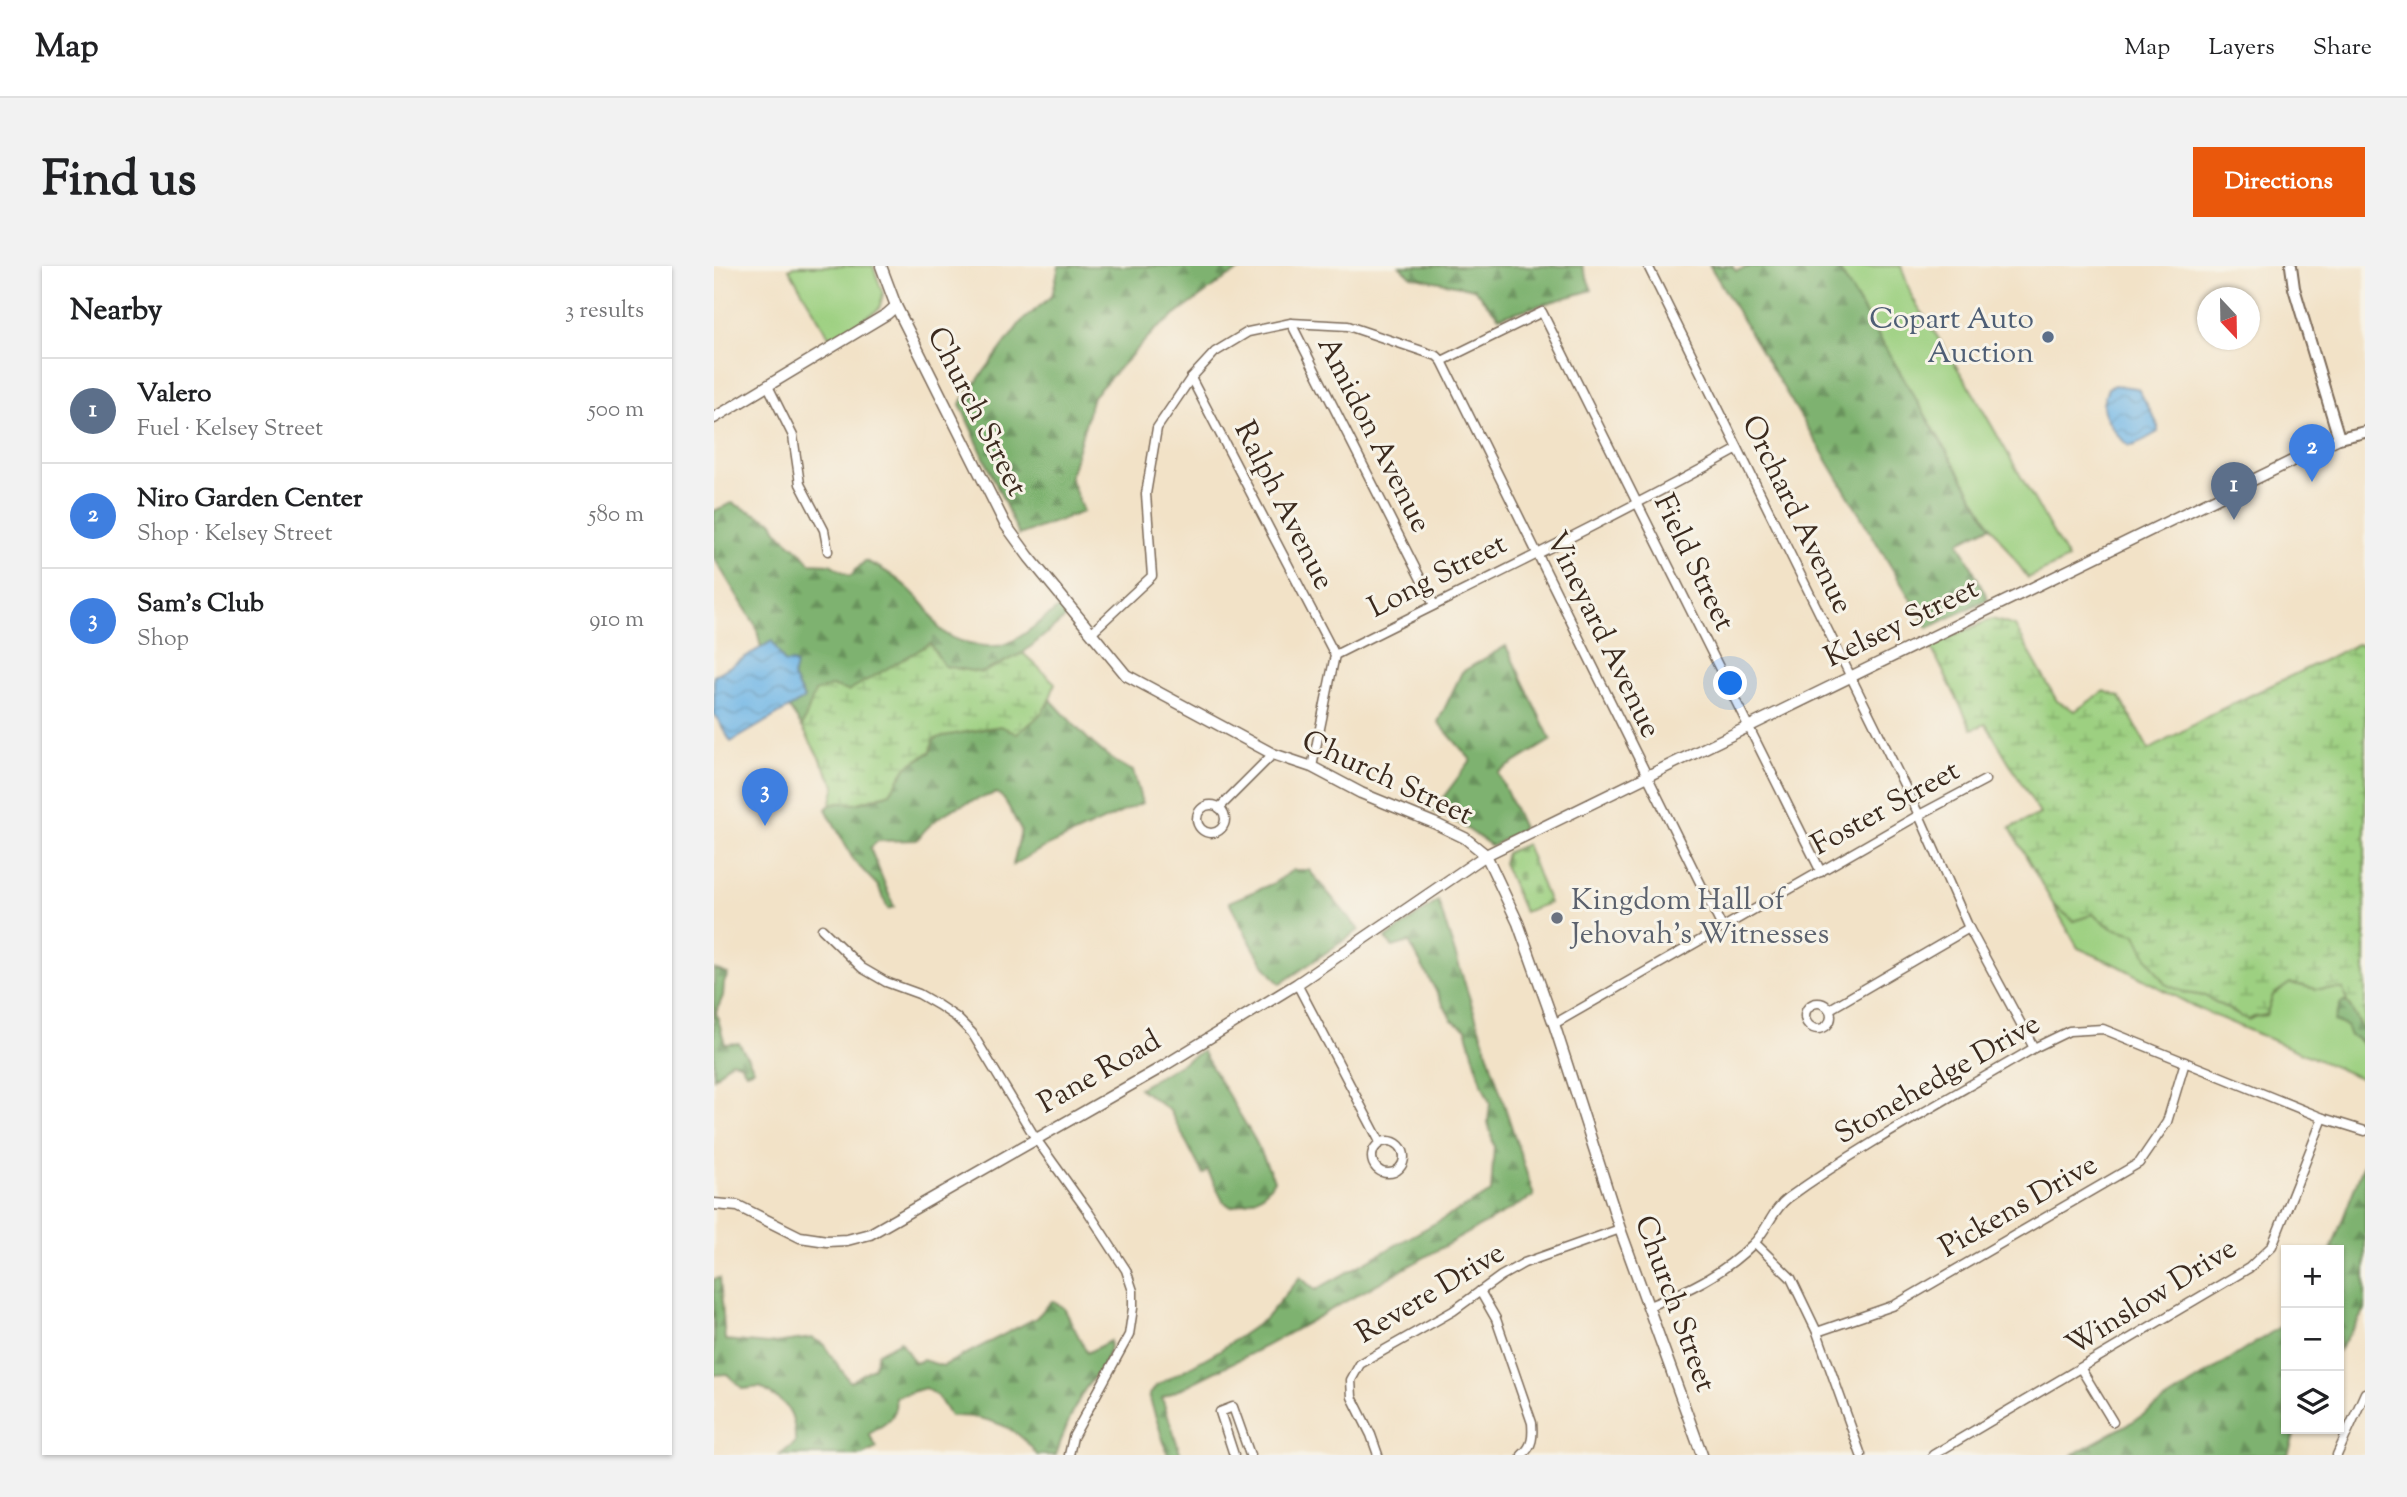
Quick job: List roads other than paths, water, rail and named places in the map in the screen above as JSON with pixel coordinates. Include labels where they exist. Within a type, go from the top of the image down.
[{"type":"main road","points":[[2291,266],[2294,289],[2339,438],[2365,432]]},
{"type":"street","name":"Church Street","points":[[881,266],[896,306],[1005,524],[1029,558],[1126,675],[1273,754],[1312,767],[1361,793],[1447,829],[1465,838],[1486,855],[1518,923],[1554,1024],[1620,1229],[1702,1455]]},
{"type":"street","name":"Orchard Avenue","points":[[1648,266],[1919,815],[1969,928],[2034,1048]]},
{"type":"street","points":[[714,418],[896,306]]},
{"type":"street","name":"Field Street","points":[[1442,361],[1542,313],[1821,872]]},
{"type":"street","points":[[1092,632],[1152,576],[1146,494],[1157,428],[1191,378],[1215,352],[1248,332],[1291,323],[1348,326],[1437,356],[1442,361]]},
{"type":"street","name":"Amidon Avenue","points":[[1291,323],[1434,605]]},
{"type":"street","name":"Vineyard Avenue","points":[[1442,361],[1723,929]]},
{"type":"street","name":"Ralph Avenue","points":[[1191,378],[1335,655]]},
{"type":"street","points":[[768,386],[793,436],[800,484],[824,530],[828,551]]},
{"type":"street","name":"Kelsey Street","points":[[1486,855],[2339,438]]},
{"type":"street","name":"Long Street","points":[[1335,655],[1638,504],[1738,449]]},
{"type":"street","points":[[1312,767],[1335,655]]},
{"type":"street","points":[[1219,808],[1273,754]]},
{"type":"street","name":"Foster Street","points":[[1554,1024],[1985,780]]},
{"type":"street","name":"Pane Road","points":[[714,1204],[738,1206],[800,1237],[827,1241],[847,1240],[870,1234],[1157,1069],[1297,984],[1486,855]]},
{"type":"street","points":[[1830,1009],[1969,928]]},
{"type":"street","points":[[822,929],[862,968],[886,982],[919,994],[965,1025],[1036,1139],[1126,1270],[1133,1292],[1129,1335],[1073,1437],[1069,1455]]},
{"type":"street","points":[[1297,984],[1380,1142]]},
{"type":"street","name":"Stonehedge Drive","points":[[1649,1306],[1680,1294],[1715,1275],[1755,1243],[1781,1203],[1821,1174],[2034,1048],[2069,1031],[2103,1029],[2323,1118],[2365,1130]]},
{"type":"street","name":"Pickens Drive","points":[[1818,1332],[1895,1305],[2139,1163],[2167,1122],[2185,1062]]},
{"type":"street","name":"Winslow Drive","points":[[1933,1455],[2249,1268],[2272,1245],[2323,1118]]},
{"type":"street","points":[[1394,1141],[1403,1149],[1405,1158],[1398,1170],[1385,1173],[1374,1164],[1374,1150],[1380,1142],[1394,1141]]},
{"type":"street","name":"Revere Drive","points":[[1378,1455],[1352,1397],[1351,1380],[1360,1364],[1453,1311],[1501,1276],[1524,1263],[1620,1229]]},
{"type":"street","points":[[1755,1243],[1791,1278],[1818,1332],[1861,1455]]},
{"type":"street","points":[[1480,1291],[1496,1319],[1532,1423],[1533,1437],[1529,1449],[1522,1455]]},
{"type":"street","points":[[2081,1369],[2113,1422]]},
{"type":"street","points":[[2337,1455],[2365,1392]]},
{"type":"street","points":[[1234,1455],[1220,1412],[1233,1407],[1250,1455]]},
{"type":"water","points":[[2114,385],[2139,390],[2158,425],[2158,432],[2129,446],[2121,438],[2109,422],[2103,406],[2108,388]]},
{"type":"water","points":[[772,641],[785,663],[793,662],[796,665],[793,677],[804,699],[731,742],[714,713],[714,676]]},
{"type":"place","name":"Copart Auto Auction","points":[[2048,337]]},
{"type":"place","name":"Niro Garden Center","points":[[2312,482]]},
{"type":"place","name":"Valero","points":[[2234,520]]},
{"type":"place","name":"Sam's Club","points":[[765,826]]},
{"type":"place","name":"Kingdom Hall of Jehovah's Witnesses","points":[[1557,918]]}]
